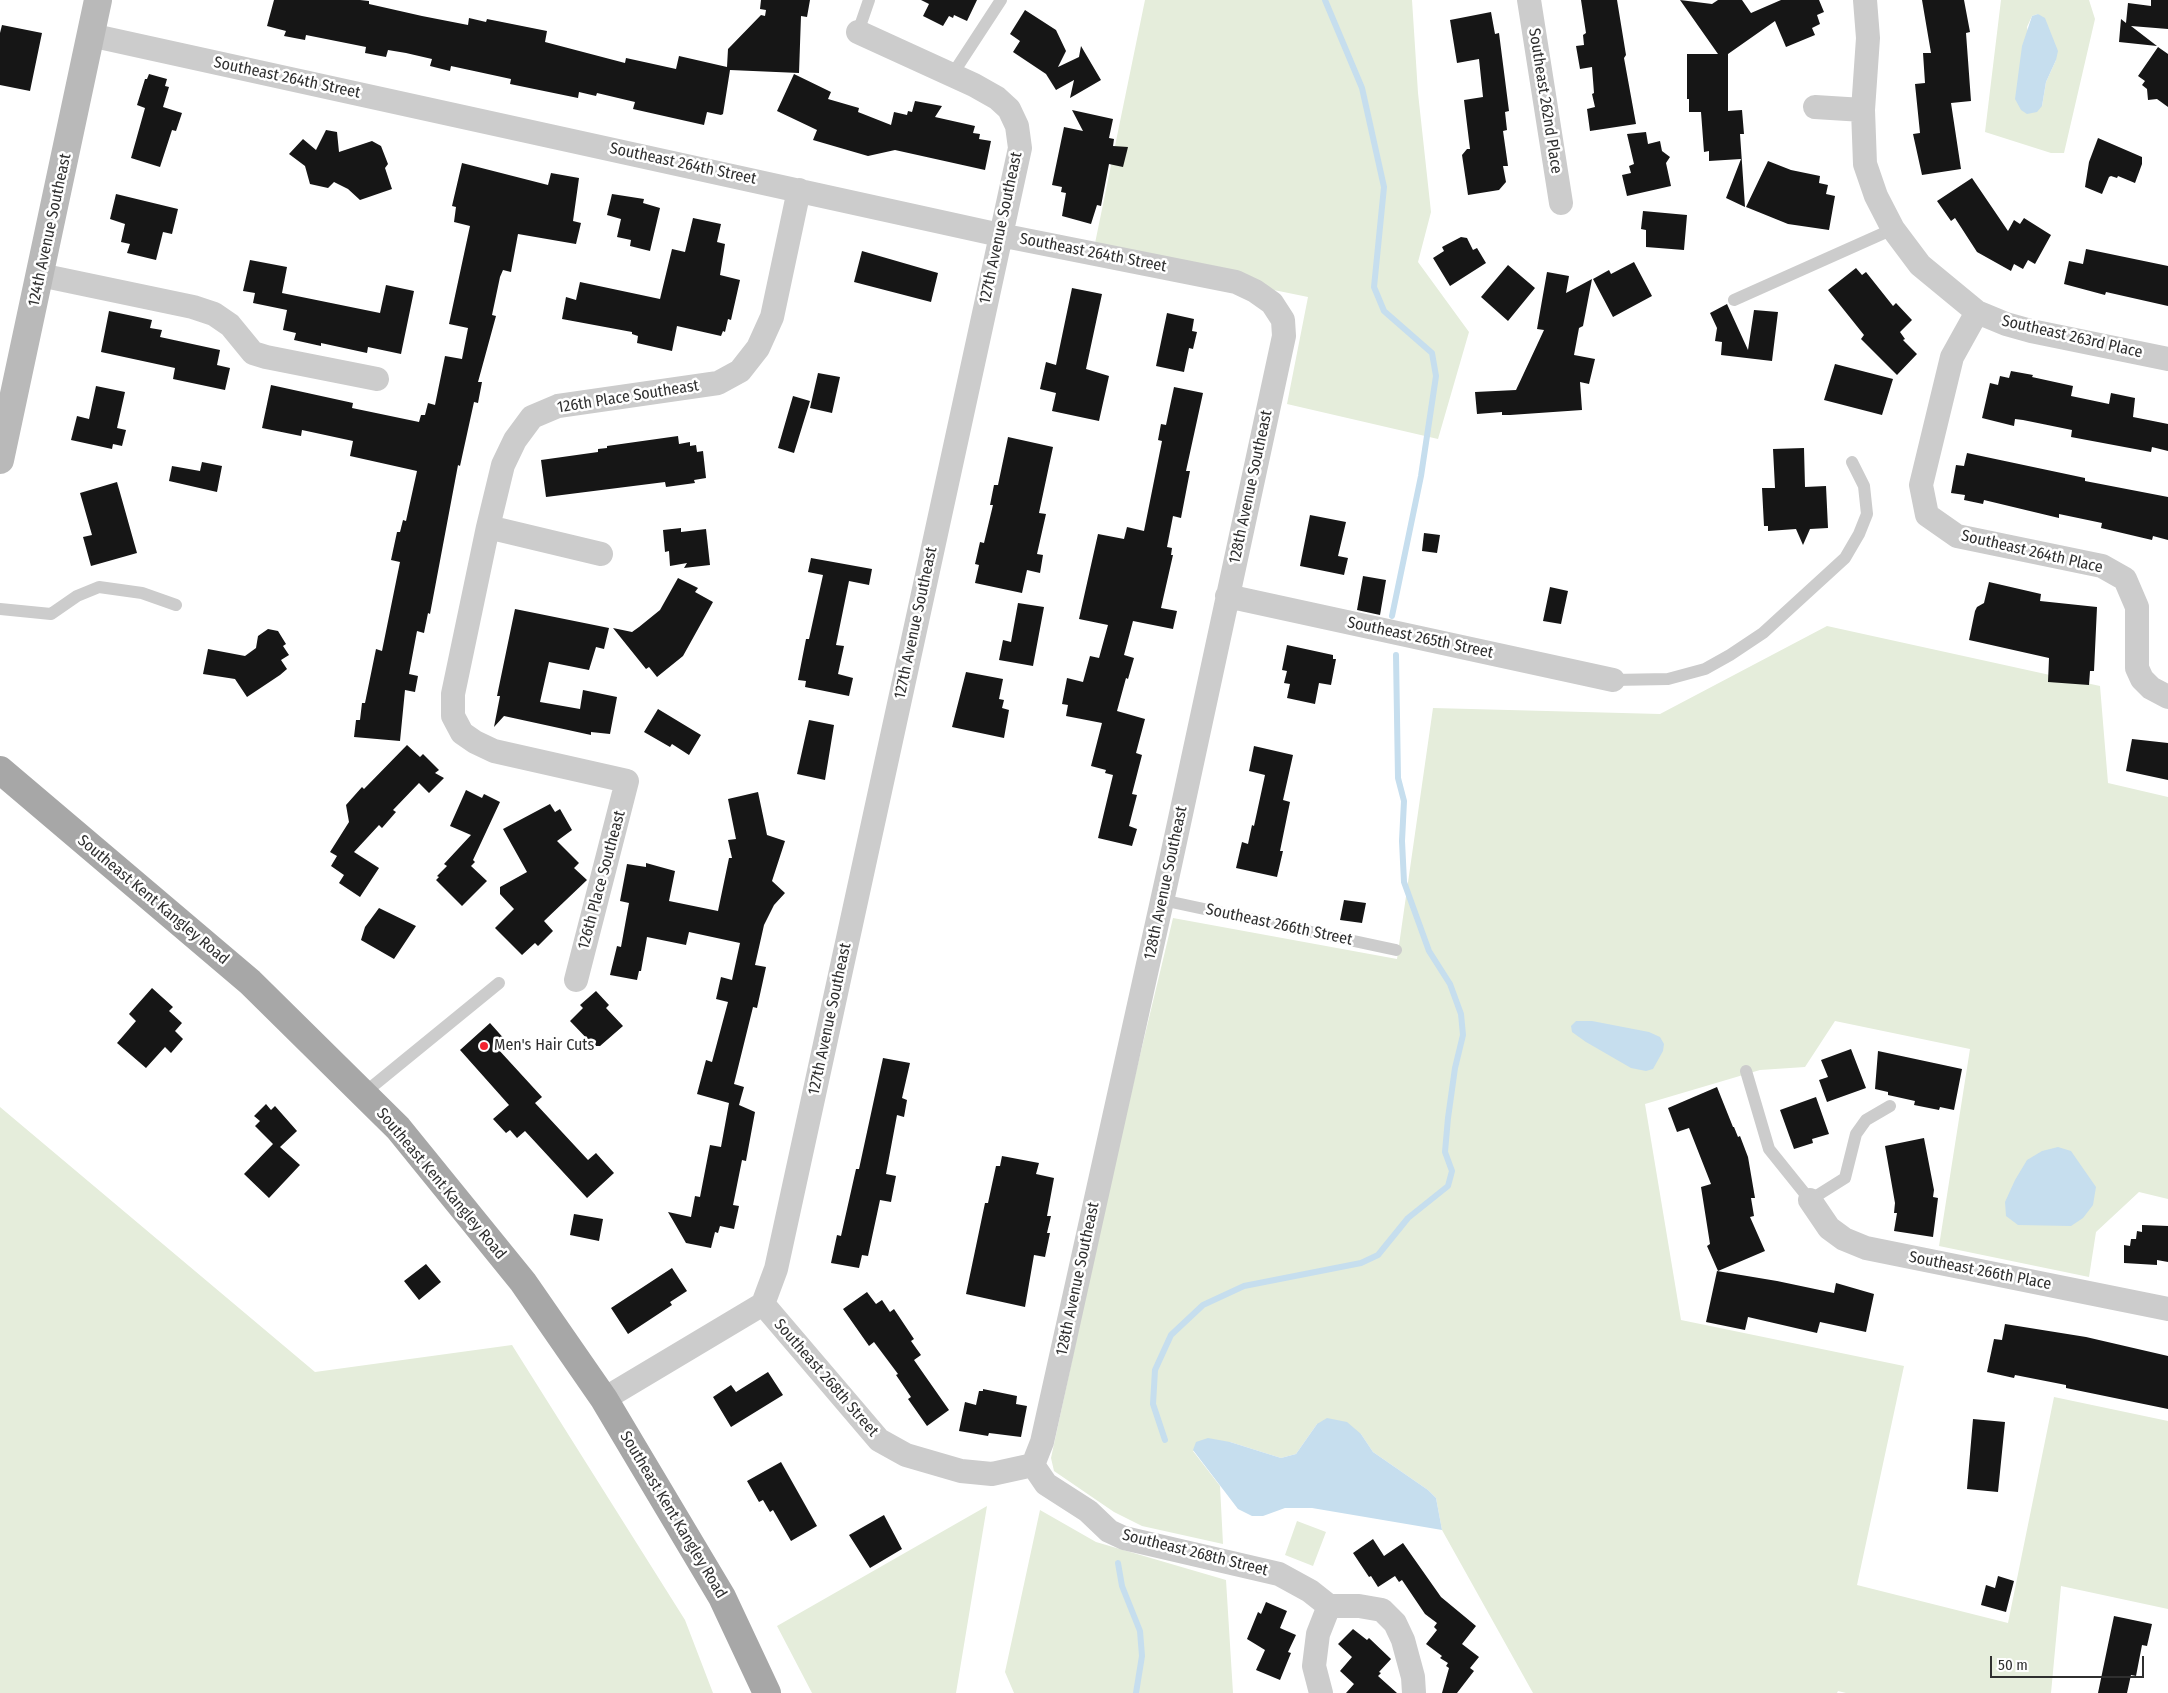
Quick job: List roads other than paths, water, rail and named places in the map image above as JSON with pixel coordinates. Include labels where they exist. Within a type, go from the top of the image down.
[{"type":"main road","name":"Southeast Kent Kangley Road","points":[[0,770],[250,982],[398,1128],[523,1282],[604,1399],[722,1597],[767,1693]]},
{"type":"street","name":"124th Avenue Southeast","points":[[0,460],[98,0]]},
{"type":"street","name":"Southeast 262nd Place","points":[[1528,0],[1561,203]]},
{"type":"street","name":"Southeast 263rd Place","points":[[1865,0],[1868,38],[1863,110],[1865,164],[1876,196],[1893,228],[1920,265],[1977,312],[2006,324],[2031,331],[2168,359]]},
{"type":"street","name":"127th Avenue Southeast","points":[[763,1304],[776,1269],[1020,148],[1017,126],[1009,109],[997,98],[858,32]]},
{"type":"street","name":"Southeast 264th Street","points":[[90,35],[1000,235],[1236,282],[1255,291],[1272,303]]},
{"type":"street","points":[[1815,107],[1863,110]]},
{"type":"street","name":"126th Place Southeast","points":[[576,980],[628,781],[494,751],[462,733],[453,716],[453,694],[503,465],[515,440],[532,417],[558,406],[718,383],[740,371],[758,348],[772,318],[799,190]]},
{"type":"street","points":[[40,275],[193,307],[214,314],[230,325],[253,353],[266,358],[377,379]]},
{"type":"street","name":"128th Avenue Southeast","points":[[1033,1465],[1044,1432],[1284,336],[1284,320],[1272,303]]},
{"type":"street","name":"Southeast 264th Place","points":[[1977,312],[1952,357],[1921,485],[1927,515],[1957,536],[2102,566],[2125,579],[2137,607],[2137,668],[2142,679],[2151,688],[2168,697]]},
{"type":"street","points":[[488,527],[600,554]]},
{"type":"street","name":"Southeast 265th Street","points":[[1228,596],[1612,680]]},
{"type":"street","name":"Southeast 266th Place","points":[[1810,1200],[1829,1228],[1844,1239],[1866,1248],[2168,1309]]},
{"type":"street","name":"Southeast 268th Street","points":[[604,1399],[763,1304],[879,1440],[906,1455],[961,1471],[992,1474],[1033,1465],[1046,1484],[1088,1510],[1109,1531],[1124,1538],[1279,1574],[1310,1591],[1329,1606]]},
{"type":"street","points":[[1321,1693],[1314,1666],[1318,1634],[1329,1606],[1359,1606],[1382,1610],[1395,1622],[1403,1640],[1413,1677],[1414,1693]]},
{"type":"lane","points":[[858,32],[869,0]]},
{"type":"lane","points":[[952,75],[1001,0]]},
{"type":"lane","points":[[1734,300],[1893,228]]},
{"type":"lane","points":[[1612,680],[1668,679],[1704,668],[1730,655],[1763,633],[1844,558],[1859,534],[1867,514],[1864,486],[1852,462]]},
{"type":"lane","points":[[0,609],[51,614],[77,596],[99,587],[142,593],[176,605]]},
{"type":"lane","name":"Southeast 266th Street","points":[[1162,900],[1396,950]]},
{"type":"lane","points":[[363,1094],[500,983]]},
{"type":"lane","points":[[1746,1071],[1769,1149],[1810,1200],[1845,1178],[1856,1134],[1866,1120],[1890,1106]]},
{"type":"water","points":[[2038,14],[2045,18],[2058,51],[2046,82],[2042,106],[2037,112],[2027,114],[2021,110],[2015,99],[2022,46],[2032,16]]},
{"type":"water","points":[[1576,1021],[1592,1021],[1649,1032],[1660,1037],[1664,1044],[1663,1051],[1653,1069],[1646,1071],[1631,1068],[1572,1032],[1571,1026]]},
{"type":"water","points":[[2058,1147],[2071,1151],[2096,1187],[2093,1205],[2083,1218],[2071,1226],[2018,1225],[2006,1216],[2005,1202],[2015,1180],[2027,1160],[2042,1151]]},
{"type":"water","points":[[1327,1418],[1347,1422],[1361,1434],[1373,1452],[1428,1490],[1436,1498],[1442,1530],[1312,1508],[1285,1508],[1263,1516],[1252,1516],[1238,1509],[1193,1450],[1196,1442],[1208,1438],[1230,1442],[1281,1458],[1296,1454],[1317,1424]]},
{"type":"waterway","points":[[1325,0],[1362,88],[1384,187],[1374,287],[1384,311],[1432,353],[1436,376],[1421,476],[1392,616]]},
{"type":"waterway","points":[[1165,1440],[1153,1404],[1155,1370],[1171,1335],[1203,1305],[1244,1286],[1361,1263],[1378,1255],[1408,1218],[1448,1186],[1452,1171],[1445,1152],[1455,1068],[1463,1035],[1461,1014],[1450,984],[1429,951],[1404,882],[1402,841],[1404,801],[1398,778],[1396,655]]},
{"type":"waterway","points":[[1118,1563],[1122,1586],[1140,1631],[1142,1656],[1136,1693]]},
{"type":"place","name":"Men's Hair Cuts","points":[[484,1046]]}]
